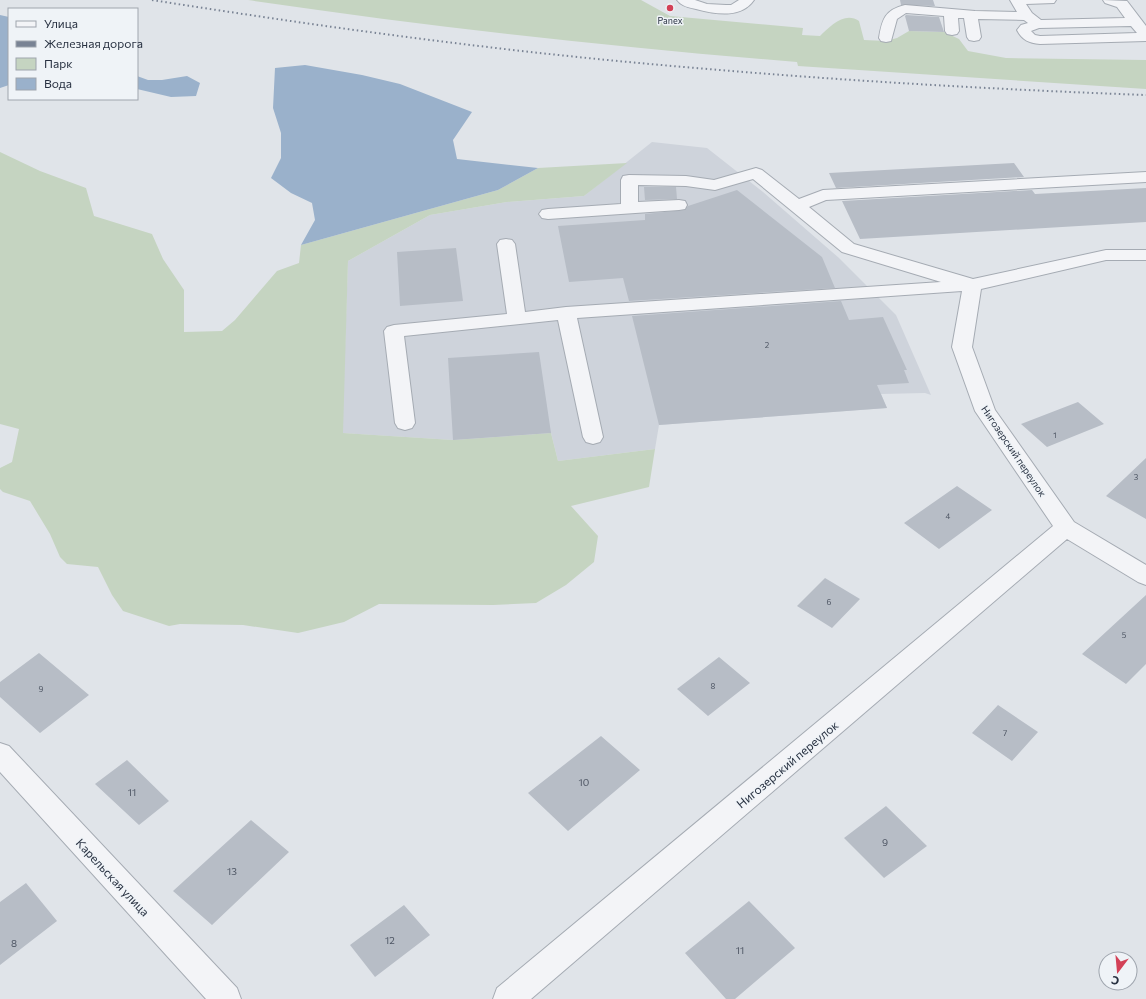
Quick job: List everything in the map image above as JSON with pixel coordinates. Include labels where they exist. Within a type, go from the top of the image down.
[{"type":"street","points":[[684,0],[698,6],[728,9],[741,7],[746,0]]},
{"type":"street","points":[[1017,0],[1049,0]]},
{"type":"street","points":[[1017,0],[1032,20]]},
{"type":"street","points":[[1110,0],[1122,4],[1146,36]]},
{"type":"street","points":[[886,38],[889,20],[895,12],[912,9],[1032,20],[1136,22]]},
{"type":"street","points":[[951,13],[952,32]]},
{"type":"street","points":[[970,14],[974,37]]},
{"type":"street","points":[[1032,20],[1024,30],[1031,39],[1040,40],[1146,36]]},
{"type":"street","points":[[630,208],[629,180],[686,181],[715,186],[756,173],[848,248],[972,285]]},
{"type":"street","points":[[797,206],[823,195],[1146,177]]},
{"type":"street","points":[[548,214],[679,205]]},
{"type":"street","points":[[506,244],[517,319]]},
{"type":"street","points":[[405,423],[394,331],[566,313],[972,285],[1106,255],[1146,255]]},
{"type":"street","name":"Нигозерский переулок","points":[[972,285],[962,346],[985,411],[1066,528],[1146,576]]},
{"type":"street","points":[[566,313],[593,437]]},
{"type":"street","name":"Нигозерский переулок","points":[[508,999],[1066,528]]},
{"type":"street","name":"Карельская улица","points":[[0,754],[226,999]]},
{"type":"shaded area","points":[[652,142],[707,148],[763,192],[839,258],[896,315],[931,395],[925,393],[881,394],[887,408],[659,425],[655,449],[558,461],[551,433],[453,440],[342,433],[348,261],[430,215],[507,202],[584,196]]},
{"type":"green space","points":[[248,0],[641,0],[670,16],[803,28],[802,35],[820,36],[838,21],[854,18],[859,21],[864,40],[886,41],[897,38],[909,31],[944,32],[959,39],[968,51],[1006,58],[1146,60],[1146,89],[798,66],[797,62],[522,36]]},
{"type":"green space","points":[[0,152],[40,171],[86,188],[94,216],[152,234],[163,259],[184,290],[184,332],[222,331],[235,320],[277,271],[299,263],[301,245],[498,190],[538,168],[627,163],[584,196],[507,202],[430,215],[348,261],[343,433],[453,440],[551,433],[558,461],[655,449],[649,487],[571,506],[598,536],[594,562],[566,585],[536,603],[493,605],[379,604],[344,622],[298,633],[243,625],[180,624],[169,626],[123,611],[112,595],[98,567],[67,564],[60,557],[50,534],[30,501],[3,492],[0,489],[0,468],[12,462],[19,429],[0,424]]},
{"type":"water","points":[[0,15],[8,17],[8,85],[0,88]]},
{"type":"water","points":[[305,65],[362,75],[400,84],[472,112],[453,140],[457,159],[538,168],[498,190],[301,245],[315,220],[312,203],[291,193],[271,178],[281,158],[281,133],[273,108],[275,68]]},
{"type":"water","points":[[138,76],[148,80],[162,80],[187,76],[200,83],[196,96],[171,97],[138,89]]},
{"type":"building","points":[[900,0],[933,0],[935,6],[901,5]]},
{"type":"building","points":[[906,15],[939,17],[944,32],[909,31]]},
{"type":"building","points":[[1014,163],[1024,177],[836,188],[829,173]]},
{"type":"building","points":[[644,187],[676,187],[677,199],[645,200]]},
{"type":"building","points":[[1146,188],[1146,222],[860,239],[842,201],[1032,190],[1035,194]]},
{"type":"building","points":[[737,190],[822,257],[835,288],[629,301],[623,278],[569,282],[558,226],[645,220],[645,214],[685,210],[688,206]]},
{"type":"building","points":[[456,248],[463,301],[400,306],[397,252]]},
{"type":"building","points":[[841,301],[849,320],[883,317],[907,370],[904,370],[909,383],[877,385],[887,408],[659,425],[632,316]]},
{"type":"building","points":[[539,352],[551,433],[453,440],[448,358]]},
{"type":"building","points":[[1078,402],[1104,424],[1047,447],[1021,424]]},
{"type":"building","points":[[1146,458],[1146,519],[1106,496]]},
{"type":"building","points":[[957,486],[992,510],[939,549],[904,523]]},
{"type":"building","points":[[825,578],[860,599],[832,628],[797,606]]},
{"type":"building","points":[[1146,595],[1146,664],[1126,684],[1082,654]]},
{"type":"building","points":[[39,653],[89,695],[40,733],[0,697],[0,682]]},
{"type":"building","points":[[719,657],[750,683],[708,716],[677,689]]},
{"type":"building","points":[[998,705],[1038,732],[1012,761],[972,733]]},
{"type":"building","points":[[601,736],[640,770],[568,831],[528,793]]},
{"type":"building","points":[[127,760],[169,801],[139,825],[95,784]]},
{"type":"building","points":[[886,806],[927,846],[884,878],[844,838]]},
{"type":"building","points":[[251,820],[289,852],[212,925],[173,891]]},
{"type":"building","points":[[26,883],[57,921],[0,965],[0,902]]},
{"type":"building","points":[[749,901],[795,948],[735,999],[726,999],[685,953]]},
{"type":"building","points":[[404,905],[430,935],[375,977],[350,945]]},
{"type":"railway","points":[[152,0],[400,36],[587,58],[898,83],[1146,95]]},
{"type":"place","name":"Panex","points":[[670,8]]}]
